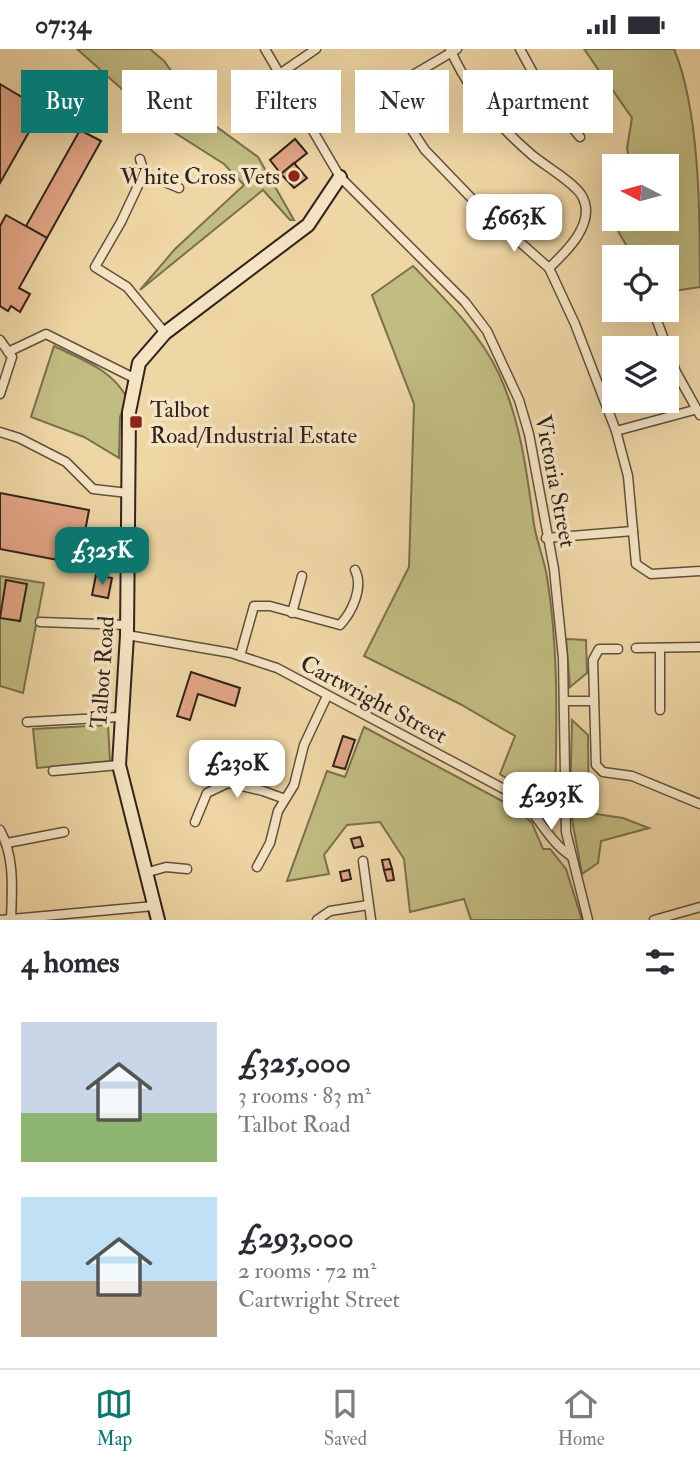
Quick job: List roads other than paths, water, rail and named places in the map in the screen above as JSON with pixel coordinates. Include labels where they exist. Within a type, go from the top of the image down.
[{"type":"street","name":"Victoria Street","points":[[265,49],[276,70]]},
{"type":"street","points":[[285,70],[316,49]]},
{"type":"street","points":[[520,49],[544,93],[580,137]]},
{"type":"street","points":[[549,268],[574,246],[586,212],[582,195],[530,154],[491,115],[469,85],[453,50],[396,86],[394,103],[425,150],[477,204],[549,268],[575,324],[616,431],[628,477],[636,564],[651,574],[700,571]]},
{"type":"street","name":"Victoria Street","points":[[313,133],[340,177],[465,302],[487,331],[519,400],[526,422],[554,569],[565,701],[564,810],[571,856],[588,920]]},
{"type":"street","points":[[140,159],[144,173],[121,222],[94,267],[127,287],[165,333]]},
{"type":"street","points":[[144,173],[179,188]]},
{"type":"street","name":"Talbot Road","points":[[158,920],[119,765],[119,717],[127,630],[129,412],[139,363],[165,333],[307,225],[340,177]]},
{"type":"street","points":[[616,431],[697,413],[658,322]]},
{"type":"street","points":[[8,352],[46,334],[136,379]]},
{"type":"street","points":[[0,339],[12,357],[0,394]]},
{"type":"street","points":[[0,432],[19,438],[66,462],[93,489],[128,493]]},
{"type":"street","points":[[546,538],[633,531]]},
{"type":"street","points":[[240,656],[254,606],[270,606],[340,625],[347,617],[358,590],[359,577],[355,570]]},
{"type":"street","points":[[292,613],[302,576]]},
{"type":"street","name":"Cartwright Street","points":[[40,622],[127,630],[240,656],[277,669],[519,797],[534,810],[556,844],[571,856]]},
{"type":"street","points":[[636,648],[700,647]]},
{"type":"street","points":[[660,648],[660,710]]},
{"type":"street","points":[[618,649],[599,649],[593,660],[596,765],[603,772],[632,776],[700,804]]},
{"type":"street","points":[[257,867],[270,843],[278,811],[294,785],[304,745],[327,696]]},
{"type":"street","points":[[565,701],[594,701]]},
{"type":"street","points":[[27,722],[119,717]]},
{"type":"street","points":[[53,771],[119,765]]},
{"type":"street","points":[[195,822],[207,793],[228,783],[263,790],[285,799]]},
{"type":"street","points":[[0,830],[7,843],[12,867],[11,919]]},
{"type":"street","points":[[7,843],[64,832]]},
{"type":"street","points":[[363,861],[371,920]]},
{"type":"street","points":[[145,873],[166,867],[187,869]]},
{"type":"street","points":[[0,920],[154,905]]},
{"type":"street","points":[[317,920],[330,911],[368,905]]},
{"type":"street","points":[[654,920],[700,907]]},
{"type":"place","name":"White Cross Vets","points":[[294,176]]},
{"type":"place","name":"Talbot Road/Industrial Estate","points":[[136,422]]}]
